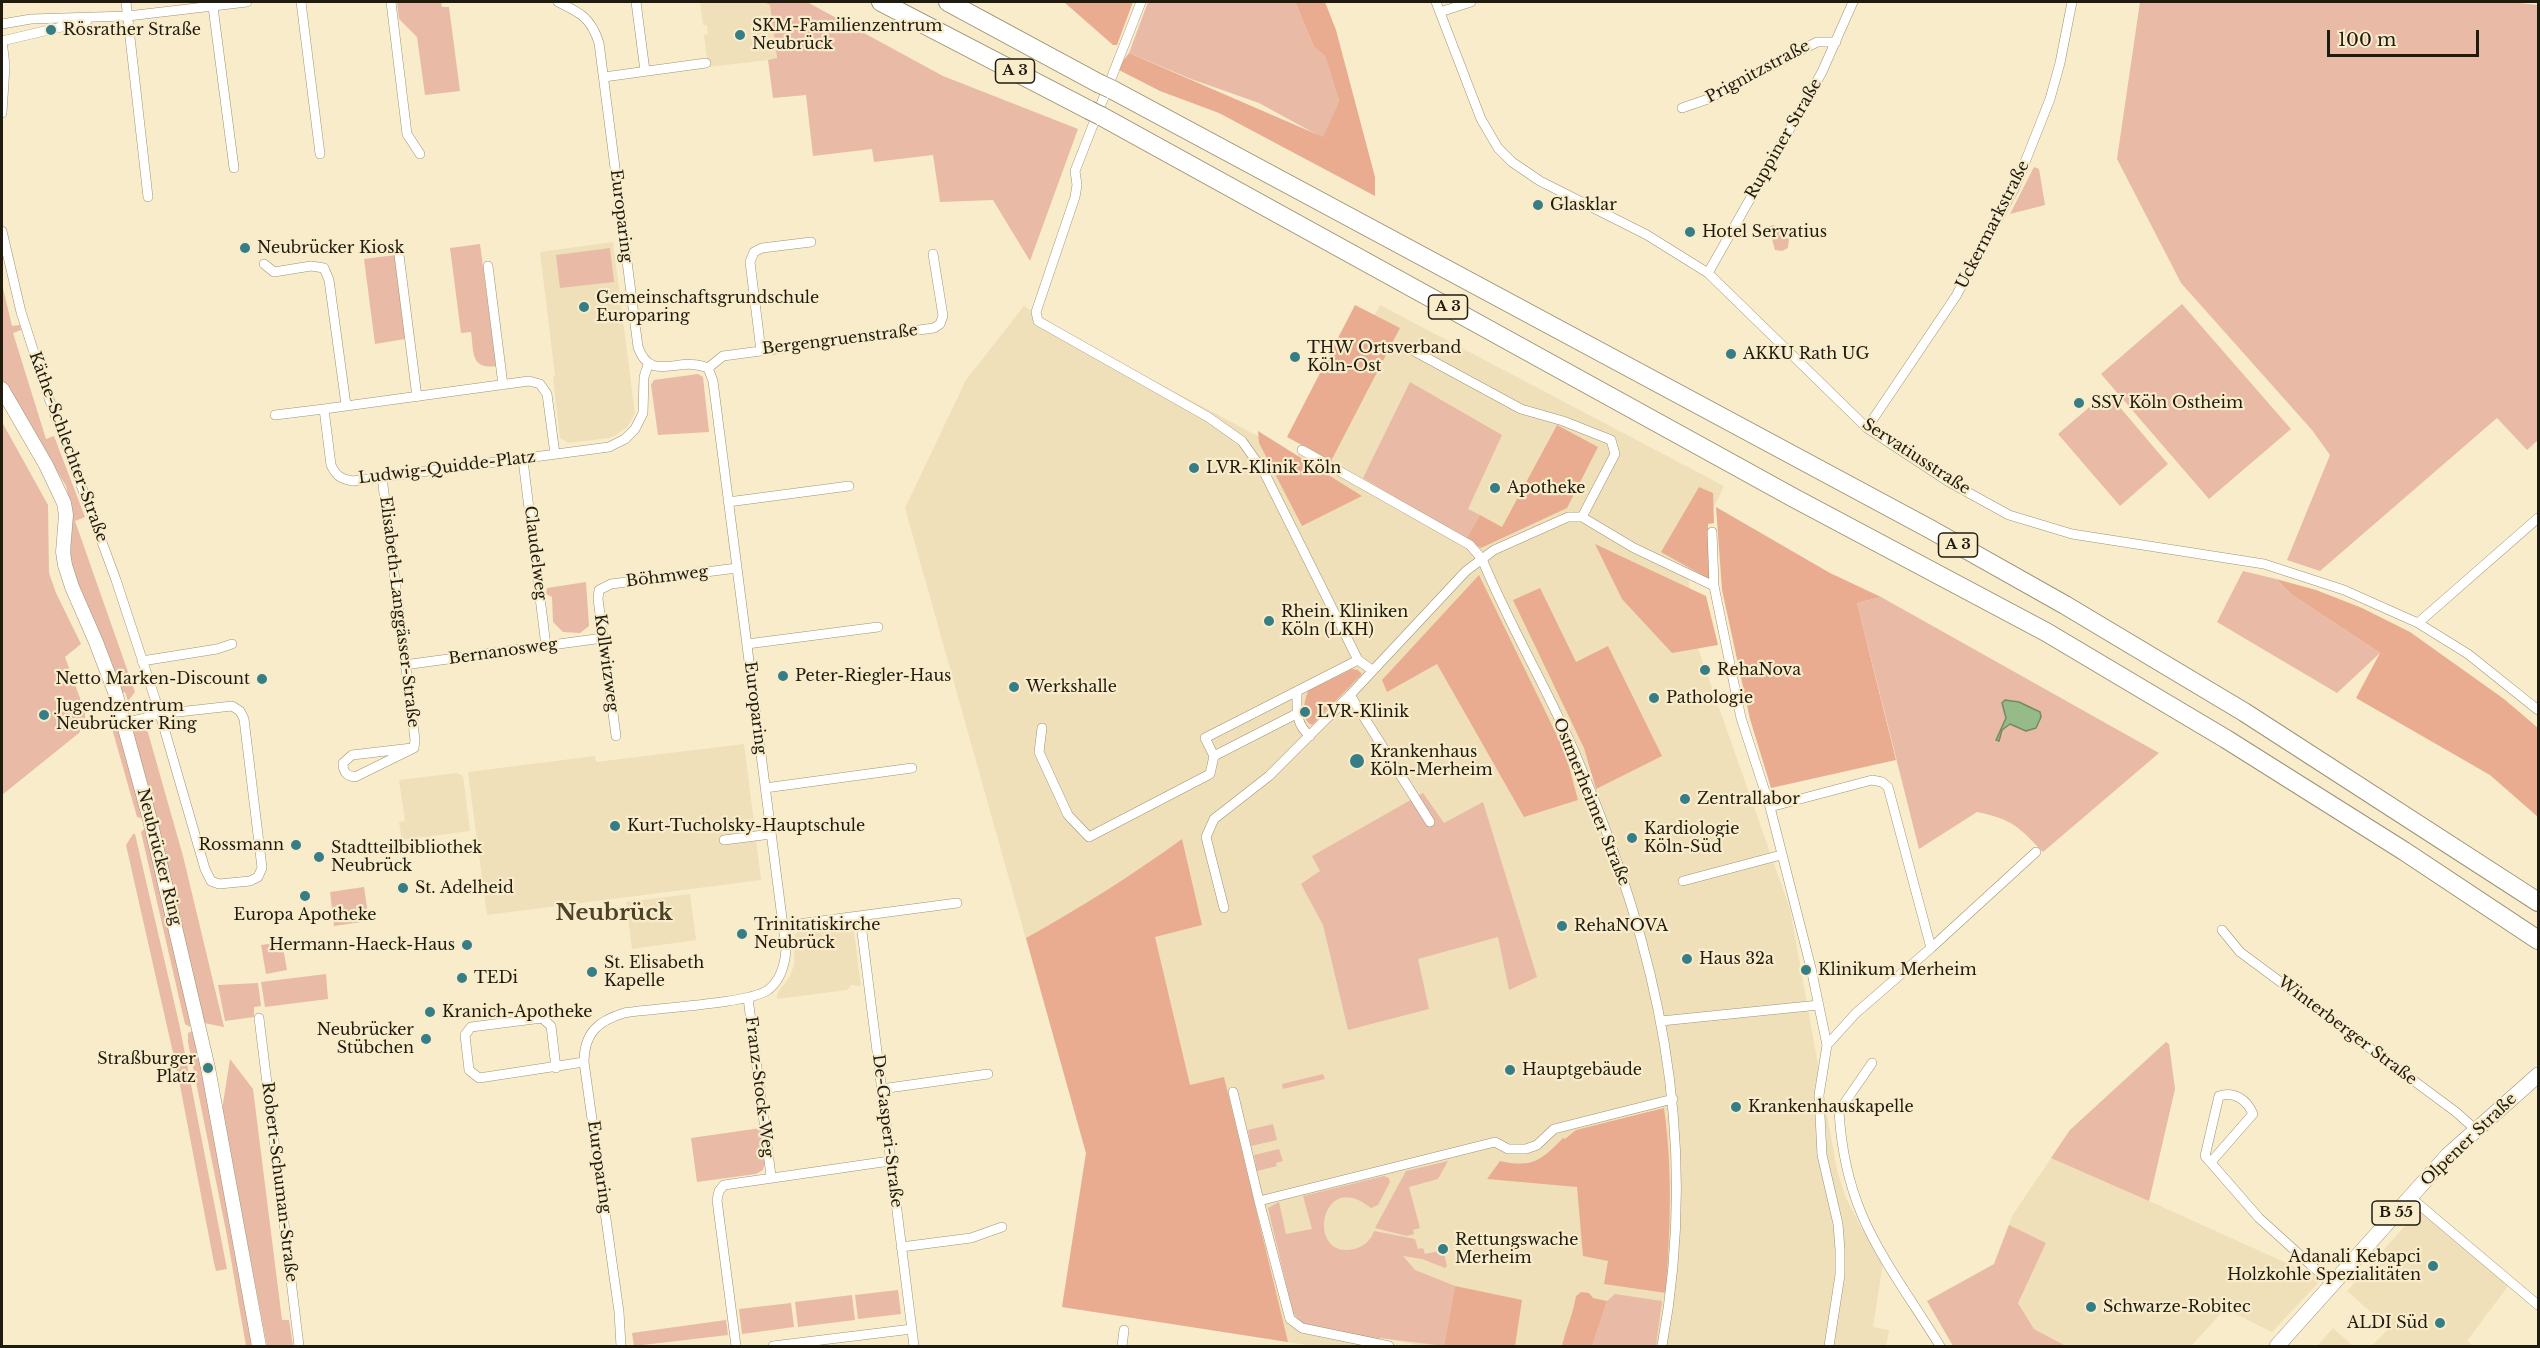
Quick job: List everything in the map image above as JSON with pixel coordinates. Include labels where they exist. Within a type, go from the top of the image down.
[{"type":"highway","name":"A 3","points":[[881,2],[1095,113],[1794,498],[2046,632],[2226,739],[2404,851],[2538,940]]},
{"type":"highway","name":"A 3","points":[[948,2],[1919,524],[2065,606],[2244,712],[2538,902]]},
{"type":"main road","name":"Neubrücker Ring","points":[[2,389],[60,492],[66,515],[63,552],[65,565],[75,595],[96,642],[124,723],[165,874],[208,1068],[259,1347]]},
{"type":"main road","name":"Olpener Straße","points":[[2276,1345],[2475,1129],[2538,1075]]},
{"type":"street","points":[[126,2],[148,197]]},
{"type":"street","points":[[2,24],[53,17],[128,16],[247,2]]},
{"type":"street","points":[[301,2],[320,154]]},
{"type":"street","points":[[391,2],[407,134],[420,154]]},
{"type":"street","name":"Europaring","points":[[558,2],[580,13],[594,28],[599,43],[638,347],[642,358],[648,365]]},
{"type":"street","points":[[636,2],[645,71]]},
{"type":"street","points":[[1141,2],[1075,171],[1077,185],[1075,197],[1036,312],[1038,321],[1208,417],[1248,447],[1264,472],[1358,660],[1372,670]]},
{"type":"street","name":"Servatiusstraße","points":[[1436,2],[1481,119],[1498,148],[1512,162],[1540,181],[1647,235],[1708,273],[1867,428],[1949,482],[2009,515],[2072,534],[2264,564],[2344,590],[2418,623],[2468,654],[2538,710]]},
{"type":"street","points":[[1440,12],[1467,2]]},
{"type":"street","name":"Ruppiner Straße","points":[[1708,273],[1811,93],[1836,42],[1852,2]]},
{"type":"street","name":"Uckermarkstraße","points":[[1867,428],[1956,296],[2016,185],[2050,99],[2073,2]]},
{"type":"street","points":[[213,7],[234,168]]},
{"type":"street","points":[[2,113],[4,94],[2,40],[101,18]]},
{"type":"street","name":"Prignitzstraße","points":[[1682,108],[1708,99],[1817,42],[1836,42]]},
{"type":"street","points":[[604,77],[706,63]]},
{"type":"street","name":"Käthe-Schlechter-Straße","points":[[2,231],[14,291],[47,393],[110,563],[160,714],[197,848],[211,881],[219,884],[250,881],[258,877],[262,868],[244,719],[240,711],[232,706],[160,714],[124,723]]},
{"type":"street","points":[[761,351],[750,262],[754,252],[762,248],[811,242]]},
{"type":"street","name":"Bergengruenstraße","points":[[708,368],[723,356],[934,328],[940,324],[943,316],[933,254]]},
{"type":"street","points":[[399,255],[417,397]]},
{"type":"street","points":[[264,264],[274,272],[311,266],[324,268],[329,280],[346,405]]},
{"type":"street","points":[[488,266],[502,385]]},
{"type":"street","points":[[1414,351],[1521,409],[1563,421],[1611,440],[1616,454],[1582,517]]},
{"type":"street","points":[[648,365],[659,367],[692,362],[708,368]]},
{"type":"street","name":"Ludwig-Quidde-Platz","points":[[324,409],[331,465],[335,474],[342,479],[353,481],[523,460],[609,447],[625,440],[636,429],[643,413],[644,376],[648,365]]},
{"type":"street","name":"Europaring","points":[[621,1347],[619,1312],[584,1062],[584,1044],[593,1031],[608,1018],[637,1011],[748,998],[767,991],[780,976],[785,964],[786,949],[747,644],[713,381],[708,368]]},
{"type":"street","name":"Ludwig-Quidde-Platz","points":[[275,415],[529,381],[540,384],[547,394],[555,454]]},
{"type":"street","name":"Ostmerheimer Straße","points":[[1302,450],[1470,545],[1482,559],[1573,750],[1602,822],[1637,920],[1661,1022],[1673,1099],[1675,1231],[1671,1298],[1662,1347]]},
{"type":"street","name":"Claudelweg","points":[[523,460],[546,646]]},
{"type":"street","name":"Elisabeth-Langgässer-Straße","points":[[382,477],[415,740],[414,748]]},
{"type":"street","points":[[728,502],[849,486]]},
{"type":"street","points":[[1224,908],[1207,844],[1206,837],[1210,824],[1269,776],[1350,695],[1466,571],[1494,550],[1568,517],[1582,517],[1634,548],[1714,586]]},
{"type":"street","points":[[2418,623],[2538,518]]},
{"type":"street","points":[[1712,532],[1714,586],[1741,718],[1770,807],[1827,1045],[1819,1095],[1822,1155],[1838,1224],[1840,1250],[1840,1275],[1829,1347]]},
{"type":"street","name":"Böhmweg","points":[[599,590],[611,584],[737,568]]},
{"type":"street","name":"Kollwitzweg","points":[[599,590],[598,599],[616,736]]},
{"type":"street","points":[[747,644],[878,627]]},
{"type":"street","name":"Bernanosweg","points":[[404,665],[603,638]]},
{"type":"street","points":[[142,661],[217,649],[232,644]]},
{"type":"street","points":[[1042,728],[1039,752],[1068,814],[1089,837],[1210,774],[1214,756],[1205,738],[1358,660]]},
{"type":"street","points":[[1297,692],[1296,714],[1303,730],[1310,736]]},
{"type":"street","points":[[1350,695],[1430,822]]},
{"type":"street","points":[[1214,756],[1296,714]]},
{"type":"street","name":"Elisabeth-Langgässer-Straße","points":[[414,748],[355,777],[346,774],[343,770],[343,763],[352,755],[414,748]]},
{"type":"street","points":[[765,788],[912,768]]},
{"type":"street","points":[[1770,807],[1872,780],[1882,782],[1888,787],[1931,948]]},
{"type":"street","points":[[724,840],[771,834]]},
{"type":"street","points":[[1827,1045],[1856,1013],[2036,852]]},
{"type":"street","points":[[1683,881],[1781,855]]},
{"type":"street","points":[[783,926],[957,903]]},
{"type":"street","name":"De-Gasperi-Straße","points":[[860,916],[914,1347]]},
{"type":"street","name":"Winterberger Straße","points":[[2222,930],[2240,952],[2456,1112],[2475,1129]]},
{"type":"street","name":"Franz-Stock-Weg","points":[[748,998],[771,1176]]},
{"type":"street","points":[[1661,1022],[1819,1005]]},
{"type":"street","name":"Robert-Schuman-Straße","points":[[259,1018],[299,1347]]},
{"type":"street","points":[[556,1068],[552,1026],[542,1018],[471,1027],[465,1035],[469,1070],[479,1077],[556,1068],[584,1062]]},
{"type":"street","points":[[1872,1063],[1839,1111],[1850,1180],[1862,1215],[1875,1241],[1940,1347]]},
{"type":"street","points":[[881,1089],[988,1074]]},
{"type":"street","points":[[1233,1092],[1290,1319],[1302,1328],[1389,1347]]},
{"type":"street","points":[[2211,1162],[2253,1114],[2243,1099],[2227,1094],[2219,1096],[2205,1156],[2259,1218],[2333,1285]]},
{"type":"street","points":[[1259,1201],[1495,1142],[1508,1149],[1532,1147],[1554,1129],[1673,1099]]},
{"type":"street","points":[[736,1347],[717,1200],[723,1185],[771,1176],[891,1161]]},
{"type":"street","points":[[2410,1197],[2538,1305]]},
{"type":"street","points":[[901,1247],[971,1238],[1002,1227]]},
{"type":"street","points":[[773,1347],[912,1329]]},
{"type":"street","points":[[1122,1347],[1124,1330]]},
{"type":"shaded area","points":[[397,2],[441,2],[442,7],[449,7],[460,91],[425,95],[417,37],[399,19]]},
{"type":"shaded area","name":"SKM-Familienzentrum Neubrück","points":[[700,2],[763,2],[770,5],[777,59],[708,67],[704,35],[708,34],[707,25],[703,25]]},
{"type":"shaded area","points":[[763,2],[807,2],[943,76],[1078,129],[1030,261],[993,200],[940,202],[933,155],[874,162],[872,149],[813,156],[806,95],[773,98],[768,60],[777,58],[770,5]]},
{"type":"shaded area","points":[[1064,2],[1133,2],[1117,45],[1113,45]]},
{"type":"shaded area","points":[[1148,2],[1295,2],[1314,47],[1325,56],[1339,101],[1323,138],[1259,103],[1191,79],[1129,53]]},
{"type":"shaded area","points":[[1295,2],[1325,2],[1336,30],[1375,177],[1375,196],[1219,113],[1160,91],[1117,69],[1129,53],[1323,137],[1339,101],[1325,56],[1314,47]]},
{"type":"shaded area","points":[[2140,2],[2509,2],[2538,5],[2538,440],[2527,450],[2497,418],[2320,571],[2287,560],[2330,455],[2312,430],[2181,283],[2117,159]]},
{"type":"shaded area","points":[[2034,167],[2039,169],[2045,205],[2010,214]]},
{"type":"shaded area","points":[[1773,225],[1779,227],[1779,235],[1789,239],[1788,248],[1782,251],[1775,250],[1772,239],[1765,233],[1768,227]]},
{"type":"shaded area","name":"Gemeinschaftsgrundschule Europaring","points":[[613,242],[635,414],[627,427],[616,435],[609,438],[568,443],[560,438],[540,252]]},
{"type":"shaded area","points":[[480,244],[496,366],[482,365],[477,362],[473,352],[471,332],[461,333],[450,248]]},
{"type":"shaded area","points":[[610,248],[614,282],[560,288],[556,255]]},
{"type":"shaded area","points":[[395,255],[405,339],[375,344],[364,259]]},
{"type":"shaded area","points":[[2,284],[12,326],[20,325],[21,330],[13,333],[46,439],[54,436],[85,517],[75,521],[135,692],[128,701],[125,692],[120,694],[71,565],[71,506],[66,486],[2,380]]},
{"type":"shaded area","points":[[2182,304],[2291,429],[2209,499],[2101,374]]},
{"type":"shaded area","points":[[1355,305],[1400,328],[1331,461],[1287,437]]},
{"type":"shaded area","name":"Krankenhaus Köln-Merheim","points":[[1380,305],[1724,486],[1699,538],[1692,564],[1689,584],[1693,626],[1699,651],[1790,909],[1837,1170],[1846,1198],[1883,1263],[1873,1327],[1889,1330],[1886,1346],[1422,1346],[1372,1336],[1370,1346],[1313,1346],[1062,1307],[1086,1153],[905,508],[966,380],[1024,306],[1093,348],[1297,457]]},
{"type":"shaded area","points":[[698,374],[703,377],[709,432],[658,435],[651,385],[654,380]]},
{"type":"shaded area","points":[[1410,382],[1502,435],[1468,509],[1480,515],[1466,539],[1363,478]]},
{"type":"shaded area","points":[[2107,392],[2168,464],[2120,506],[2058,434]]},
{"type":"shaded area","points":[[2,422],[48,505],[49,573],[56,593],[81,644],[65,657],[85,712],[85,721],[79,733],[2,795]]},
{"type":"shaded area","points":[[1557,425],[1598,447],[1567,508],[1481,548],[1466,539],[1480,515],[1502,527]]},
{"type":"shaded area","points":[[1258,431],[1362,496],[1302,526],[1259,443]]},
{"type":"shaded area","points":[[1699,487],[1713,493],[1714,523],[1708,524],[1709,579],[1661,552]]},
{"type":"shaded area","points":[[1716,507],[1830,573],[1881,597],[1857,603],[1896,760],[1771,788],[1750,719],[1722,590]]},
{"type":"shaded area","points":[[1595,544],[1706,596],[1718,645],[1672,653],[1622,599]]},
{"type":"shaded area","points":[[2243,571],[2276,579],[2291,594],[2380,653],[2337,693],[2217,622]]},
{"type":"shaded area","points":[[1479,575],[1565,752],[1578,800],[1524,817],[1437,664],[1387,692],[1382,680]]},
{"type":"shaded area","points":[[2276,579],[2316,590],[2362,608],[2410,632],[2504,699],[2538,728],[2538,817],[2490,775],[2356,698],[2380,653],[2291,594]]},
{"type":"shaded area","points":[[586,582],[589,626],[580,633],[563,632],[553,622],[552,597],[546,594],[547,588]]},
{"type":"shaded area","points":[[1540,588],[1576,662],[1608,646],[1662,756],[1596,789],[1584,748],[1513,600]]},
{"type":"shaded area","points":[[1881,597],[2159,753],[2043,852],[2014,825],[1977,812],[1919,849],[1857,603]]},
{"type":"shaded area","points":[[1352,669],[1362,674],[1312,725],[1308,722],[1304,710],[1308,691]]},
{"type":"shaded area","points":[[2005,700],[2019,702],[2040,712],[2041,717],[2036,728],[2026,731],[2010,724],[2002,730],[1999,741],[1996,740],[2006,718],[2002,703]]},
{"type":"shaded area","points":[[117,720],[143,817],[141,818],[137,817],[113,732],[113,725]]},
{"type":"shaded area","points":[[145,722],[183,856],[224,1027],[204,1023],[132,733],[137,725]]},
{"type":"shaded area","name":"Kurt-Tucholsky-Hauptschule","points":[[744,744],[761,880],[487,915],[468,772],[595,756],[596,762]]},
{"type":"shaded area","points":[[457,773],[463,776],[470,831],[402,840],[399,822],[405,821],[399,780]]},
{"type":"shaded area","points":[[1423,793],[1444,823],[1483,802],[1537,977],[1509,990],[1498,937],[1418,959],[1429,1009],[1348,1030],[1323,925],[1301,884],[1320,871],[1312,856]]},
{"type":"shaded area","points":[[144,829],[147,830],[189,1004],[190,1027],[185,1024],[141,832]]},
{"type":"shaded area","points":[[135,834],[179,1023],[227,1269],[216,1271],[214,1263],[178,1075],[126,845]]},
{"type":"shaded area","points":[[1182,839],[1202,925],[1155,937],[1190,1085],[1224,1077],[1288,1342],[1062,1307],[1086,1153],[1026,938],[1105,891]]},
{"type":"shaded area","points":[[364,887],[369,921],[334,926],[330,892]]},
{"type":"shaded area","points":[[690,894],[696,940],[632,949],[626,902]]},
{"type":"shaded area","points":[[845,925],[851,927],[854,932],[861,986],[851,985],[847,990],[777,999],[777,994],[790,976],[794,965],[795,934],[799,931]]},
{"type":"shaded area","points":[[282,942],[287,970],[266,974],[261,945]]},
{"type":"shaded area","points":[[326,974],[328,999],[265,1007],[261,982]]},
{"type":"shaded area","points":[[258,983],[261,1006],[254,1007],[254,1017],[225,1021],[218,985]]},
{"type":"shaded area","points":[[192,1031],[198,1051],[256,1346],[246,1346],[227,1236],[188,1042],[188,1033]]},
{"type":"shaded area","points":[[2166,1042],[2169,1044],[2175,1089],[2149,1201],[2322,1279],[2272,1332],[2225,1309],[2191,1346],[2066,1346],[2034,1329],[1994,1264],[2012,1216],[2070,1130]]},
{"type":"shaded area","points":[[2166,1042],[2169,1044],[2175,1089],[2149,1201],[2051,1158],[2070,1130]]},
{"type":"shaded area","points":[[230,1059],[253,1089],[282,1320],[289,1320],[293,1346],[267,1346],[222,1110]]},
{"type":"shaded area","points":[[1323,1074],[1325,1079],[1283,1089],[1282,1084]]},
{"type":"shaded area","points":[[1664,1108],[1670,1178],[1666,1293],[1604,1284],[1608,1261],[1583,1256],[1577,1187],[1487,1179],[1500,1161],[1520,1164],[1535,1161],[1576,1130]]},
{"type":"shaded area","points":[[1273,1124],[1277,1140],[1251,1146],[1248,1130]]},
{"type":"shaded area","points":[[761,1128],[765,1162],[763,1170],[756,1174],[697,1182],[691,1138]]},
{"type":"shaded area","points":[[1279,1149],[1283,1161],[1276,1163],[1277,1166],[1257,1171],[1254,1155]]},
{"type":"shaded area","points":[[1448,1161],[1438,1179],[1409,1187],[1420,1228],[1413,1230],[1414,1234],[1407,1236],[1375,1228],[1406,1171]]},
{"type":"shaded area","points":[[1384,1176],[1389,1178],[1390,1182],[1378,1205],[1371,1208],[1354,1198],[1340,1198],[1330,1205],[1325,1217],[1324,1230],[1329,1241],[1339,1249],[1361,1247],[1374,1231],[1415,1239],[1418,1249],[1423,1248],[1425,1254],[1443,1250],[1447,1266],[1445,1268],[1422,1259],[1403,1256],[1415,1270],[1455,1286],[1444,1346],[1380,1338],[1379,1340],[1302,1323],[1293,1313],[1268,1208],[1279,1202],[1286,1234],[1312,1229],[1303,1196]]},
{"type":"shaded area","points":[[2419,1210],[2508,1286],[2467,1341],[2473,1346],[2372,1346],[2389,1328],[2347,1291]]},
{"type":"shaded area","points":[[2009,1225],[2046,1243],[2018,1303],[2034,1329],[2066,1346],[1953,1346],[1927,1301],[1994,1264]]},
{"type":"shaded area","points":[[1455,1286],[1522,1300],[1515,1346],[1444,1346]]},
{"type":"shaded area","points":[[898,1290],[901,1314],[858,1319],[855,1295]]},
{"type":"shaded area","points":[[1581,1292],[1607,1301],[1592,1346],[1562,1346],[1576,1296]]},
{"type":"shaded area","points":[[1615,1294],[1662,1301],[1656,1346],[1592,1346],[1607,1301]]},
{"type":"shaded area","points":[[852,1295],[855,1320],[798,1327],[795,1302]]},
{"type":"shaded area","points":[[791,1303],[794,1327],[742,1334],[739,1309]]},
{"type":"shaded area","points":[[726,1320],[728,1335],[634,1346],[632,1333]]},
{"type":"shaded area","points":[[2333,1328],[2353,1346],[2317,1346]]},
{"type":"place","name":"Rösrather Straße","points":[[51,30]]},
{"type":"place","name":"SKM-Familienzentrum Neubrück","points":[[740,35]]},
{"type":"place","name":"Glasklar","points":[[1538,205]]},
{"type":"place","name":"Hotel Servatius","points":[[1690,232]]},
{"type":"place","name":"Neubrücker Kiosk","points":[[245,248]]},
{"type":"place","name":"Gemeinschaftsgrundschule Europaring","points":[[584,307]]},
{"type":"place","name":"AKKU Rath UG","points":[[1731,354]]},
{"type":"place","name":"THW Ortsverband Köln-Ost","points":[[1295,357]]},
{"type":"place","name":"SSV Köln Ostheim","points":[[2079,403]]},
{"type":"place","name":"LVR-Klinik Köln","points":[[1194,468]]},
{"type":"place","name":"Apotheke","points":[[1495,488]]},
{"type":"place","name":"Rhein. Kliniken Köln (LKH)","points":[[1269,621]]},
{"type":"place","name":"RehaNova","points":[[1705,670]]},
{"type":"place","name":"Peter-Riegler-Haus","points":[[783,676]]},
{"type":"place","name":"Netto Marken-Discount","points":[[262,679]]},
{"type":"place","name":"Werkshalle","points":[[1014,687]]},
{"type":"place","name":"Pathologie","points":[[1654,698]]},
{"type":"place","name":"LVR-Klinik","points":[[1305,712]]},
{"type":"place","name":"Jugendzentrum Neubrücker Ring","points":[[44,715]]},
{"type":"place","name":"Krankenhaus Köln-Merheim","points":[[1357,761]]},
{"type":"place","name":"Zentrallabor","points":[[1685,799]]},
{"type":"place","name":"Kurt-Tucholsky-Hauptschule","points":[[615,826]]},
{"type":"place","name":"Kardiologie Köln-Süd","points":[[1632,838]]},
{"type":"place","name":"Rossmann","points":[[296,845]]},
{"type":"place","name":"Stadtteilbibliothek Neubrück","points":[[319,857]]},
{"type":"place","name":"St. Adelheid","points":[[403,888]]},
{"type":"place","name":"Europa Apotheke","points":[[305,896]]},
{"type":"place","name":"RehaNOVA","points":[[1562,926]]},
{"type":"place","name":"Trinitatiskirche Neubrück","points":[[742,934]]},
{"type":"place","name":"Hermann-Haeck-Haus","points":[[467,945]]},
{"type":"place","name":"Haus 32a","points":[[1687,959]]},
{"type":"place","name":"Klinikum Merheim","points":[[1806,970]]},
{"type":"place","name":"St. Elisabeth Kapelle","points":[[592,972]]},
{"type":"place","name":"TEDi","points":[[462,978]]},
{"type":"place","name":"Kranich-Apotheke","points":[[430,1012]]},
{"type":"place","name":"Neubrücker Stübchen","points":[[426,1039]]},
{"type":"place","name":"Straßburger Platz","points":[[208,1068]]},
{"type":"place","name":"Hauptgebäude","points":[[1510,1070]]},
{"type":"place","name":"Krankenhauskapelle","points":[[1736,1107]]},
{"type":"place","name":"Rettungswache Merheim","points":[[1443,1249]]},
{"type":"place","name":"Adanali Kebapci Holzkohle Spezialitäten","points":[[2433,1266]]},
{"type":"place","name":"Schwarze-Robitec","points":[[2091,1307]]},
{"type":"place","name":"ALDI Süd","points":[[2440,1323]]},
{"type":"district","name":"Neubrück","points":[[614,914]]}]
